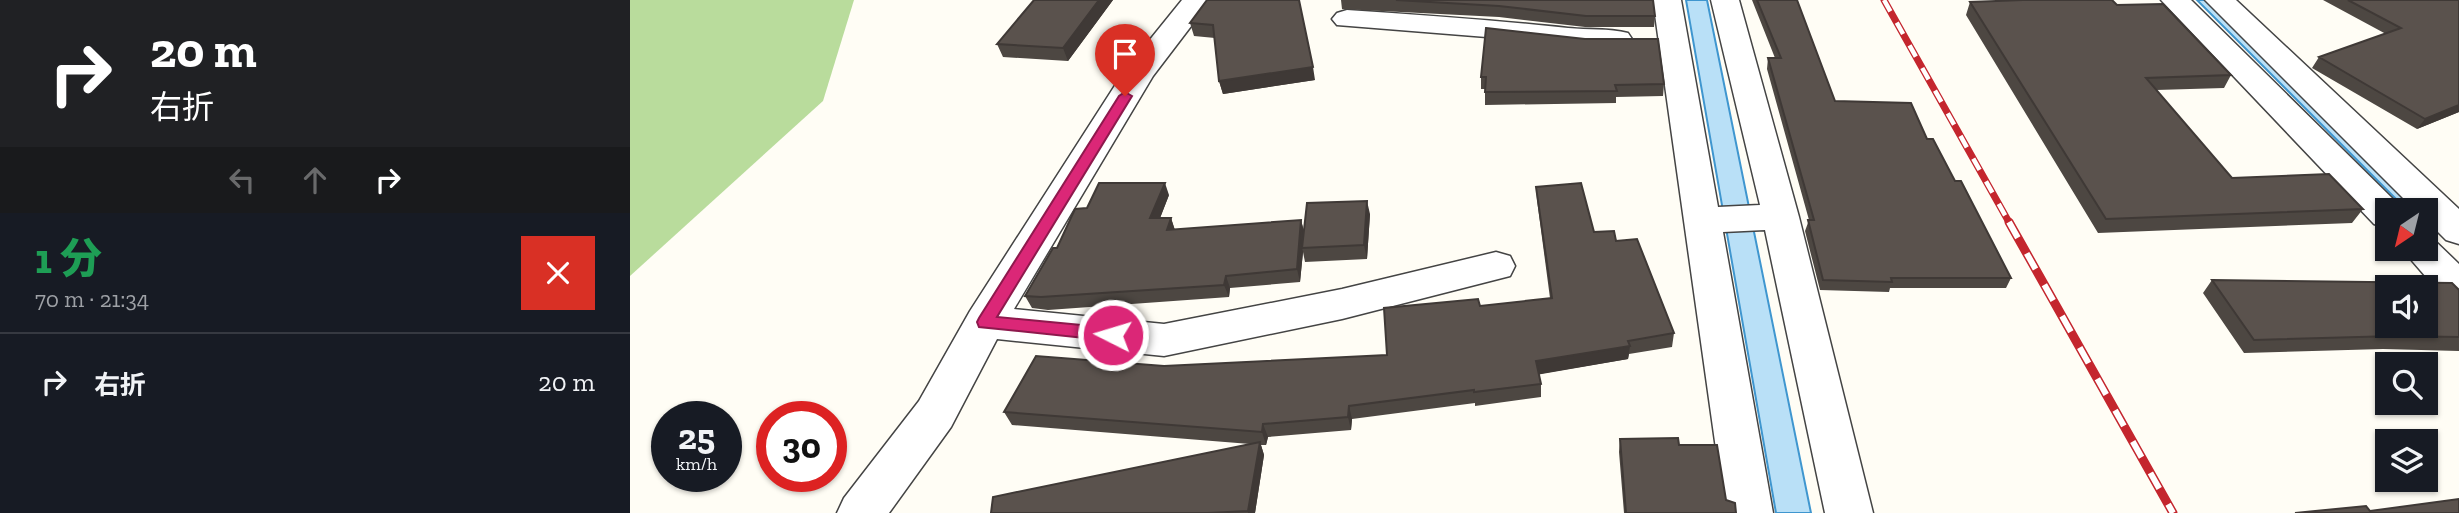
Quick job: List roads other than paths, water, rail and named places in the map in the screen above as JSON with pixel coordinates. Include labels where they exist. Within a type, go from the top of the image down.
[{"type":"street","points":[[861,513],[935,414],[985,322],[1139,74],[1197,0]]},
{"type":"street","points":[[1667,0],[1709,219],[1749,513]]},
{"type":"street","points":[[1725,0],[1771,218],[1849,513]]},
{"type":"street","points":[[2175,0],[2375,203]]},
{"type":"street","points":[[2219,0],[2459,231]]},
{"type":"street","points":[[1347,19],[1499,29],[1585,39],[1674,38]]},
{"type":"street","points":[[1709,219],[1771,218]]},
{"type":"street","points":[[2432,261],[2459,289]]},
{"type":"street","points":[[985,322],[1164,340],[1342,304],[1496,266]]},
{"type":"water","points":[[1686,0],[1707,0],[1811,513],[1776,513]]},
{"type":"water","points":[[2197,0],[2206,0],[2407,198],[2395,198]]},
{"type":"railway","points":[[1884,0],[2010,224]]},
{"type":"railway","points":[[2009,222],[2173,513]]}]
